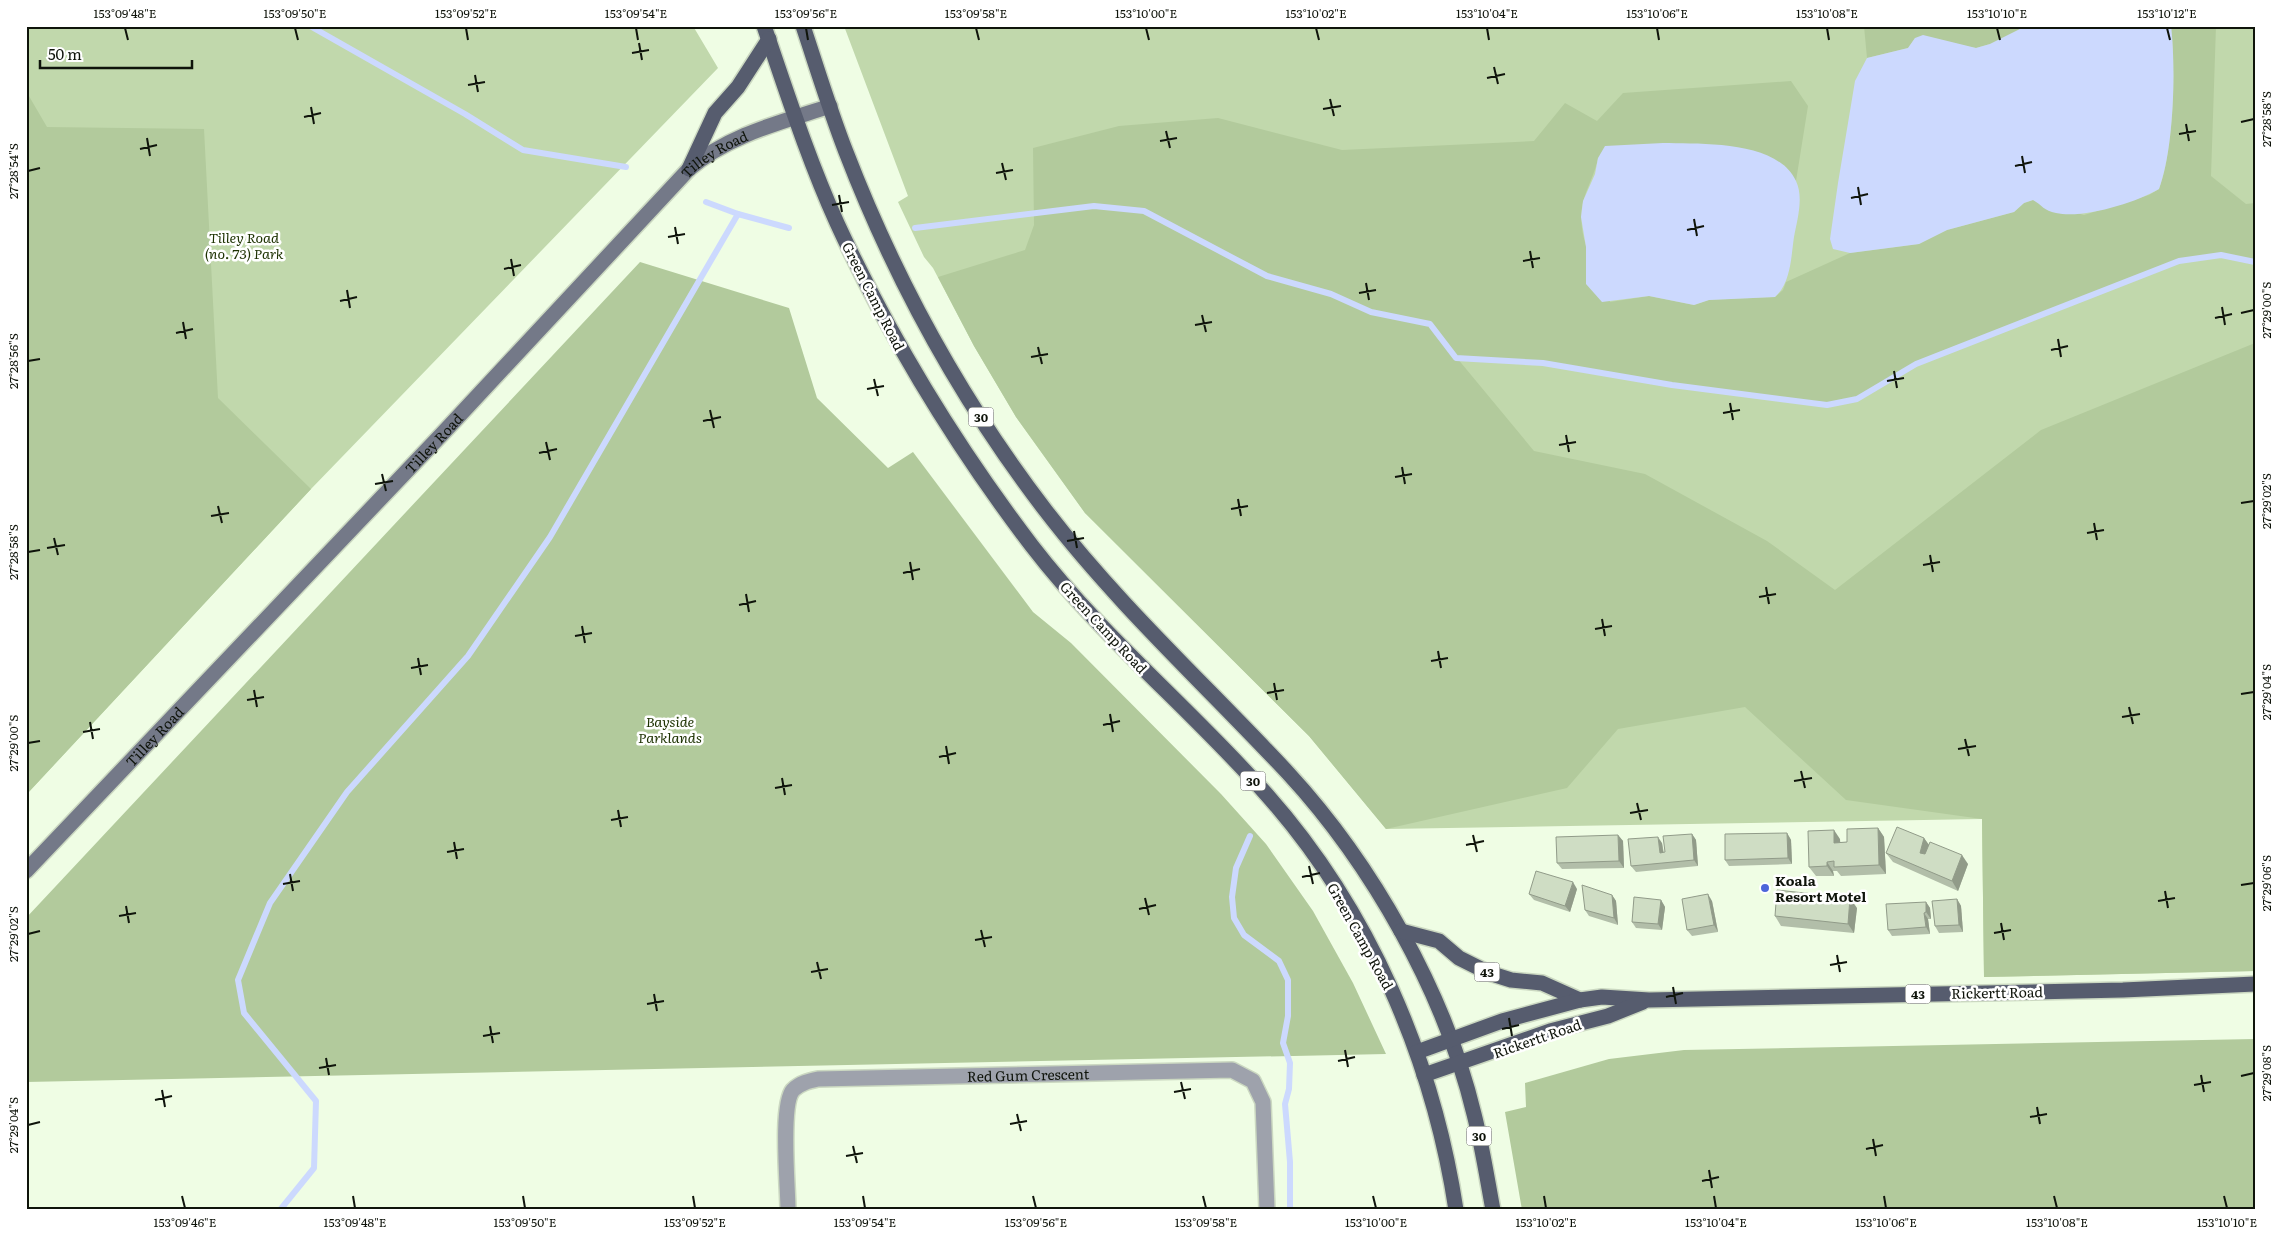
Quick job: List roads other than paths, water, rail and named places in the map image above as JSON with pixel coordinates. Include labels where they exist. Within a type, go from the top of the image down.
[{"type":"main road","name":"30","points":[[803,26],[849,160],[909,292],[959,383],[1000,449],[1104,583],[1289,774],[1329,822],[1359,862],[1401,931],[1431,992],[1450,1040],[1474,1112],[1493,1210]]},
{"type":"main road","name":"Green Camp Road","points":[[766,33],[795,118],[836,220],[892,334],[932,403],[988,488],[1035,550],[1116,643],[1268,797],[1302,840],[1349,909],[1392,993],[1416,1052],[1443,1140],[1456,1210]]},
{"type":"main road","points":[[689,169],[715,113],[738,87],[766,33]]},
{"type":"main road","name":"Tilley Road","points":[[26,871],[393,486],[689,169],[706,155],[729,142],[830,106]]},
{"type":"main road","name":"43","points":[[1401,931],[1439,941],[1459,958],[1489,973],[1511,980],[1542,983],[1580,1000]]},
{"type":"main road","name":"Rickertt Road","points":[[1416,1052],[1540,1009],[1602,997],[1649,1000],[2123,990],[2255,984]]},
{"type":"main road","name":"Rickertt Road","points":[[1424,1075],[1550,1031],[1608,1016],[1649,1000]]},
{"type":"street","name":"Red Gum Crescent","points":[[788,1210],[786,1110],[792,1091],[805,1082],[818,1079],[1232,1070],[1253,1081],[1263,1102],[1267,1210]]},
{"type":"water","points":[[2026,26],[2171,26],[2173,85],[2171,131],[2168,153],[2159,189],[2137,200],[2080,214],[2052,212],[2033,200],[2024,203],[2014,212],[1947,230],[1919,244],[1850,253],[1833,249],[1830,239],[1855,81],[1867,58],[1908,48],[1915,38],[1923,35],[1976,48],[1990,44]]},
{"type":"water","points":[[1663,143],[1717,145],[1756,151],[1773,158],[1786,168],[1796,181],[1799,209],[1791,261],[1784,285],[1775,297],[1709,300],[1694,305],[1649,296],[1602,302],[1586,284],[1586,247],[1581,217],[1583,201],[1595,174],[1598,158],[1605,146]]},
{"type":"waterway","points":[[310,26],[465,114],[523,150],[626,167]]},
{"type":"waterway","points":[[706,202],[738,214],[789,228]]},
{"type":"waterway","points":[[915,228],[1094,206],[1144,211],[1267,276],[1331,294],[1371,312],[1430,324],[1456,358],[1543,363],[1672,385],[1827,405],[1857,399],[1916,364],[2179,261],[2221,255],[2255,262]]},
{"type":"waterway","points":[[280,1210],[314,1168],[316,1101],[244,1013],[238,980],[270,903],[347,792],[468,656],[550,537],[738,214]]},
{"type":"waterway","points":[[1250,836],[1236,868],[1232,897],[1234,918],[1244,935],[1279,961],[1288,980],[1288,1016],[1283,1043],[1290,1063],[1289,1089],[1285,1104],[1290,1162],[1290,1210]]},
{"type":"place","name":"Koala Resort Motel","points":[[1765,888]]},
{"type":"park label","name":"Tilley Road (no. 73) Park","points":[[244,246]]},
{"type":"park label","name":"Bayside Parklands","points":[[670,730]]}]
